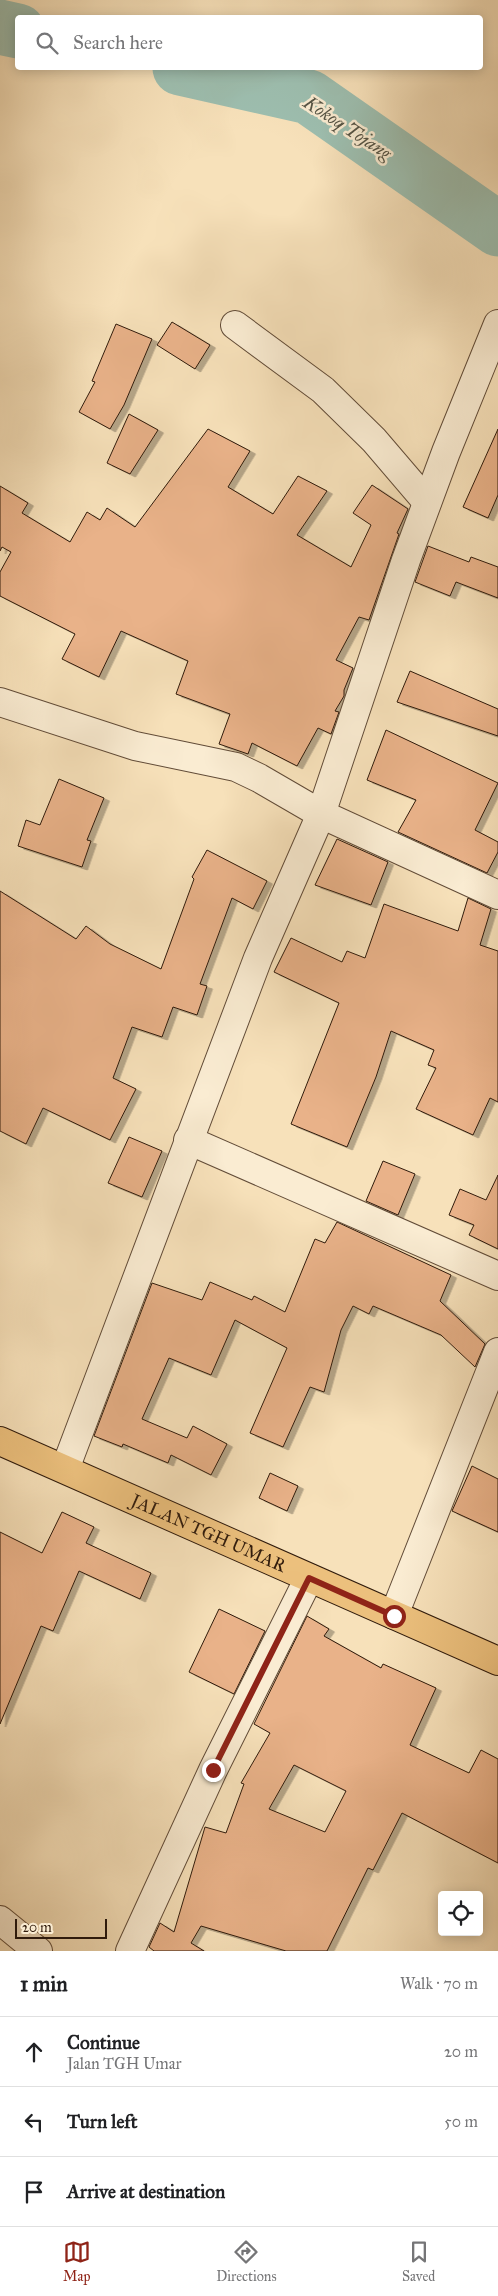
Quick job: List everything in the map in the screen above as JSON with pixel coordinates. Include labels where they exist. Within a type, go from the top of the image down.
[{"type":"main road","name":"JALAN TGH UMAR","points":[[0,1441],[498,1661]]},
{"type":"street","points":[[65,1469],[258,958],[321,814],[406,560],[427,502],[498,324]]},
{"type":"street","points":[[235,325],[323,390],[374,440],[427,502]]},
{"type":"street","points":[[0,702],[135,746],[207,760],[236,768],[321,814],[498,895]]},
{"type":"street","points":[[188,1140],[498,1276]]},
{"type":"street","points":[[394,1616],[498,1352]]},
{"type":"street","points":[[130,1951],[213,1770],[309,1578]]},
{"type":"street","points":[[0,1920],[38,1951]]},
{"type":"building","points":[[172,322],[210,345],[195,369],[157,345]]},
{"type":"building","points":[[116,324],[152,339],[124,405],[110,429],[79,412],[95,382],[92,381]]},
{"type":"building","points":[[129,414],[158,430],[130,474],[107,463]]},
{"type":"building","points":[[208,429],[250,451],[228,487],[273,514],[298,476],[327,491],[297,535],[351,567],[371,525],[353,513],[372,485],[408,509],[397,533],[399,534],[369,620],[359,617],[336,660],[353,668],[344,690],[344,696],[335,711],[339,712],[331,734],[318,728],[297,766],[252,743],[248,754],[219,744],[230,714],[176,694],[188,661],[121,631],[99,677],[62,659],[75,634],[0,596],[0,572],[11,552],[2,547],[0,551],[0,486],[28,503],[22,513],[70,542],[87,512],[100,520],[107,508],[135,527]]},
{"type":"building","points":[[498,429],[498,495],[488,518],[463,507]]},
{"type":"building","points":[[428,546],[469,562],[471,557],[498,567],[498,598],[456,582],[450,596],[415,582]]},
{"type":"building","points":[[410,671],[498,709],[498,736],[397,702]]},
{"type":"building","points":[[386,730],[498,783],[475,830],[498,842],[498,852],[487,873],[398,832],[416,800],[367,780]]},
{"type":"building","points":[[59,779],[104,798],[87,840],[91,841],[82,867],[18,846],[26,820],[40,825]]},
{"type":"building","points":[[337,839],[388,862],[371,905],[315,885]]},
{"type":"building","points":[[207,850],[267,881],[253,909],[232,898],[200,984],[207,986],[197,1015],[173,1007],[162,1037],[132,1027],[113,1078],[136,1089],[110,1140],[43,1108],[26,1144],[0,1131],[0,891],[76,939],[86,926],[110,944],[161,969],[194,879],[192,877]]},
{"type":"building","points":[[468,898],[491,909],[480,945],[498,951],[498,1102],[490,1098],[473,1135],[416,1109],[436,1068],[428,1065],[434,1050],[391,1031],[376,1077],[347,1147],[291,1124],[339,1003],[274,972],[291,938],[342,962],[347,951],[365,958],[384,904],[458,931]]},
{"type":"building","points":[[129,1137],[162,1151],[142,1197],[108,1183]]},
{"type":"building","points":[[383,1161],[415,1174],[398,1215],[366,1201]]},
{"type":"building","points":[[498,1175],[498,1249],[469,1235],[474,1225],[449,1215],[460,1189],[486,1200]]},
{"type":"building","points":[[337,1222],[451,1275],[440,1301],[485,1344],[475,1367],[441,1335],[373,1306],[369,1314],[353,1306],[341,1330],[324,1392],[310,1387],[283,1447],[250,1433],[287,1348],[235,1320],[211,1375],[169,1358],[142,1419],[187,1438],[193,1426],[227,1444],[211,1475],[171,1455],[168,1463],[123,1444],[122,1447],[94,1436],[152,1283],[202,1300],[210,1282],[252,1300],[254,1296],[285,1312],[315,1239],[325,1243]]},
{"type":"building","points":[[472,1466],[498,1479],[498,1532],[452,1511]]},
{"type":"building","points":[[270,1473],[298,1486],[287,1511],[259,1498]]},
{"type":"building","points":[[62,1512],[94,1527],[86,1543],[151,1573],[140,1599],[79,1571],[53,1631],[41,1626],[0,1724],[0,1532],[42,1553]]},
{"type":"building","points":[[219,1609],[265,1631],[234,1694],[189,1672]]},
{"type":"building","points":[[307,1616],[329,1629],[324,1636],[381,1668],[383,1664],[436,1688],[410,1745],[469,1773],[481,1750],[498,1759],[498,1863],[402,1813],[373,1870],[368,1868],[327,1951],[286,1951],[201,1926],[191,1943],[204,1951],[154,1951],[149,1947],[160,1923],[174,1932],[205,1827],[226,1833],[244,1784],[241,1783],[270,1733],[254,1724]],"holes":[[[294,1765],[346,1791],[325,1832],[269,1809]]]},
{"type":"waterway","name":"Kokoq Tojang","points":[[0,27],[15,30]]},
{"type":"waterway","name":"Kokoq Tojang","points":[[189,70],[309,97],[498,229]]},
{"type":"route","points":[[213,1770],[309,1578],[394,1616]]}]
